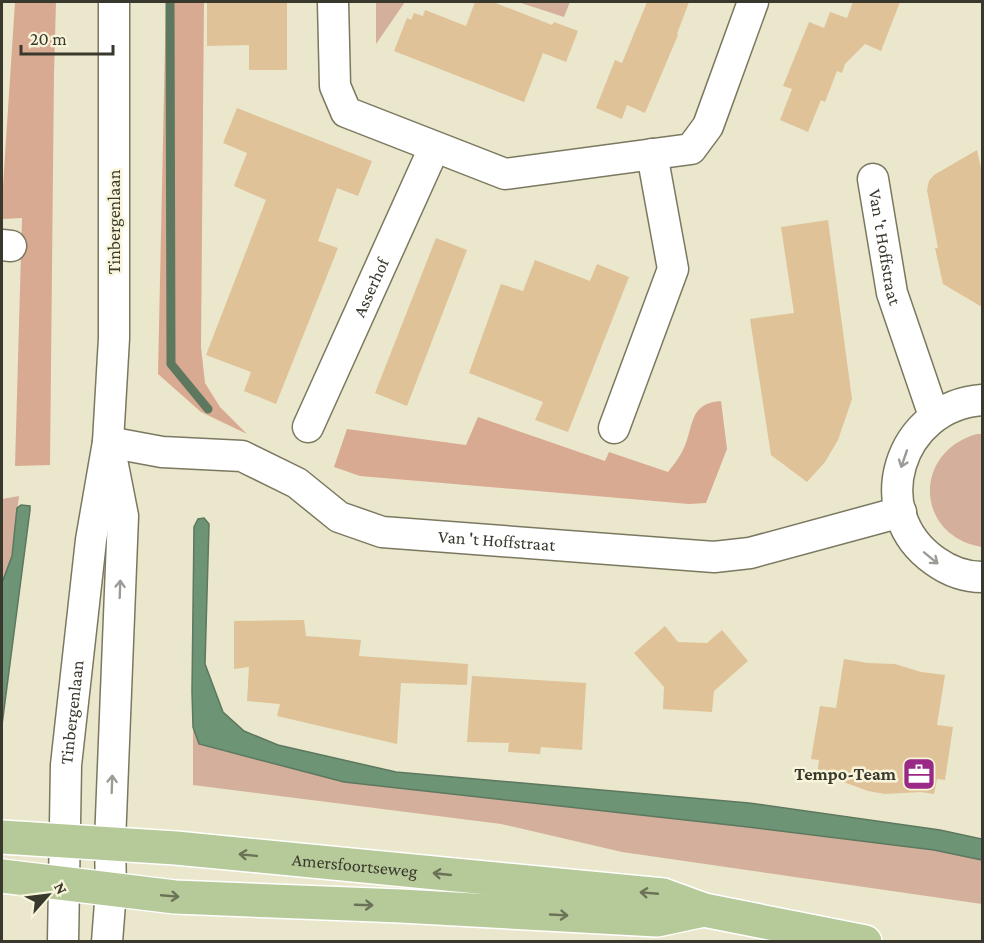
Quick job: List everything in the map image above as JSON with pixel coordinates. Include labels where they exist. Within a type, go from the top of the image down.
[{"type":"main road","name":"Amersfoortseweg","points":[[2,837],[63,842],[110,842],[663,894],[704,910],[865,942]]},
{"type":"main road","name":"Amersfoortseweg","points":[[2,876],[175,897],[657,920],[704,910]]},
{"type":"street","name":"Tinbergenlaan","points":[[63,942],[63,842],[68,742],[91,540],[108,442],[114,338],[114,2]]},
{"type":"street","points":[[333,2],[335,86],[346,112],[505,174],[691,149],[708,126],[753,2]]},
{"type":"street","name":"Asserhof","points":[[308,427],[434,148]]},
{"type":"street","points":[[614,428],[673,268],[652,154]]},
{"type":"street","name":"Van 't Hoffstraat","points":[[873,179],[892,293],[934,416]]},
{"type":"street","points":[[982,400],[952,406],[934,416],[910,442],[898,476],[901,512],[916,544],[943,567],[960,574],[982,577]]},
{"type":"street","name":"Tinbergenlaan","points":[[107,942],[111,891],[110,842],[123,516],[108,442]]},
{"type":"street","name":"Van 't Hoffstraat","points":[[108,442],[162,452],[242,456],[297,483],[339,517],[382,532],[714,557],[750,553],[901,512]]},
{"type":"shaded area","points":[[15,2],[56,2],[50,465],[15,466],[22,218],[2,219],[2,201]]},
{"type":"shaded area","points":[[166,2],[204,2],[201,347],[205,383],[220,407],[247,434],[201,412],[158,374]]},
{"type":"shaded area","points":[[376,2],[405,2],[376,44]]},
{"type":"shaded area","points":[[518,2],[570,2],[564,17]]},
{"type":"shaded area","points":[[721,401],[727,449],[706,503],[689,504],[360,476],[334,467],[347,429],[466,445],[478,417],[605,461],[609,452],[668,472],[682,452],[697,412],[702,406]]},
{"type":"shaded area","points":[[982,434],[982,547],[960,540],[944,527],[934,511],[930,493],[932,475],[941,458],[956,444]]},
{"type":"shaded area","points":[[19,496],[12,557],[2,583],[2,499]]},
{"type":"shaded area","points":[[21,505],[30,506],[30,510],[2,725],[2,583],[12,556],[17,508]]},
{"type":"shaded area","points":[[204,518],[209,524],[205,664],[223,712],[244,731],[278,745],[396,772],[749,803],[940,830],[982,839],[982,860],[934,850],[748,827],[344,782],[199,744],[193,727],[192,692],[194,527],[198,519]]},
{"type":"shaded area","points":[[193,727],[199,744],[344,782],[748,827],[934,850],[982,860],[982,904],[622,852],[501,824],[193,785]]},
{"type":"building","points":[[207,2],[287,2],[287,70],[249,70],[249,45],[207,46]]},
{"type":"building","points":[[475,2],[493,2],[552,25],[554,22],[578,31],[566,62],[543,53],[524,102],[394,51],[407,18],[411,20],[414,13],[423,16],[425,10],[466,26]]},
{"type":"building","points":[[647,2],[689,2],[678,35],[645,113],[627,105],[622,119],[596,108],[615,60],[622,63]]},
{"type":"building","points":[[853,2],[900,2],[881,51],[865,44],[845,64],[842,73],[837,71],[825,102],[821,100],[808,132],[780,120],[792,89],[783,86],[809,22],[824,28],[830,12],[847,18]]},
{"type":"building","points":[[237,108],[372,161],[358,196],[337,188],[318,241],[338,248],[276,404],[244,391],[251,372],[206,355],[266,200],[234,186],[247,153],[223,143]]},
{"type":"building","points":[[977,150],[982,172],[982,307],[943,284],[935,248],[938,248],[927,190],[929,181],[934,175]]},
{"type":"building","points":[[828,220],[852,399],[838,440],[825,462],[807,482],[771,455],[750,319],[794,313],[781,227]]},
{"type":"building","points":[[436,238],[467,250],[407,406],[375,393]]},
{"type":"building","points":[[535,260],[590,281],[597,264],[629,277],[568,432],[535,420],[543,402],[469,373],[501,284],[523,291]]},
{"type":"building","points":[[304,620],[306,636],[361,640],[359,656],[468,664],[467,685],[401,683],[397,744],[277,716],[280,704],[247,701],[249,667],[234,669],[234,621]]},
{"type":"building","points":[[665,626],[678,642],[707,643],[722,630],[748,661],[714,691],[712,712],[663,709],[664,687],[634,653]]},
{"type":"building","points":[[844,659],[895,664],[921,672],[945,675],[937,725],[953,727],[945,780],[937,779],[934,794],[921,792],[885,794],[817,775],[819,760],[811,759],[820,706],[836,708]]},
{"type":"building","points":[[472,676],[586,683],[582,750],[541,747],[540,754],[508,752],[509,743],[467,742]]},
{"type":"waterway","points":[[170,2],[171,364],[208,409]]},
{"type":"place","name":"Tempo-Team","points":[[919,774]]}]
